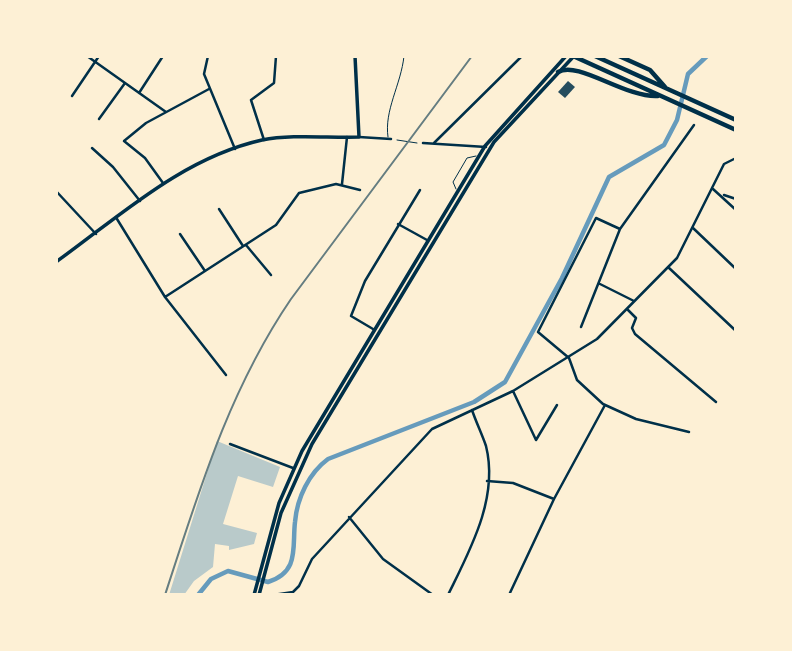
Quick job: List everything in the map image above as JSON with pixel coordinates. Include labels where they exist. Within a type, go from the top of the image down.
[{"type":"highway","points":[[573,56],[736,130]]},
{"type":"highway","points":[[595,56],[736,120]]},
{"type":"highway","points":[[619,56],[650,70],[666,88]]},
{"type":"highway","points":[[558,72],[570,68],[632,94],[662,96]]},
{"type":"main road","points":[[56,262],[173,176],[235,149],[264,140],[359,137],[355,56]]},
{"type":"main road","points":[[264,566],[298,469],[487,147],[566,59],[573,56]]},
{"type":"main road","points":[[256,595],[279,503],[293,468],[373,329],[478,156],[558,72],[566,59]]},
{"type":"main road","points":[[390,301],[396,304]]},
{"type":"street","points":[[87,56],[166,112]]},
{"type":"street","points":[[72,96],[99,56]]},
{"type":"street","points":[[139,93],[163,56]]},
{"type":"street","points":[[208,56],[204,74],[235,149]]},
{"type":"street","points":[[264,140],[251,100],[274,83],[276,56]]},
{"type":"street","points":[[434,143],[522,56]]},
{"type":"street","points":[[99,118],[125,83]]},
{"type":"street","points":[[163,183],[145,158],[124,142],[166,112],[209,89]]},
{"type":"street","points":[[581,327],[620,229],[694,125]]},
{"type":"street","points":[[342,184],[347,137]]},
{"type":"street","points":[[359,137],[389,139]]},
{"type":"street","points":[[422,143],[487,147]]},
{"type":"street","points":[[92,148],[113,167],[140,201]]},
{"type":"street","points":[[272,595],[293,592],[299,586],[312,559],[432,429],[513,391],[597,339],[677,258],[724,164],[736,158]]},
{"type":"street","points":[[165,297],[275,225],[299,193],[327,184],[342,184],[360,190]]},
{"type":"street","points":[[712,188],[736,210]]},
{"type":"street","points":[[373,329],[351,316],[365,281],[420,190]]},
{"type":"street","points":[[56,191],[96,234]]},
{"type":"street","points":[[721,194],[736,199]]},
{"type":"street","points":[[219,209],[243,246],[246,245],[271,275]]},
{"type":"street","points":[[620,229],[596,218],[538,332],[569,358],[577,380],[606,405],[636,419],[689,432]]},
{"type":"street","points":[[117,219],[165,297],[226,375]]},
{"type":"street","points":[[398,225],[427,240]]},
{"type":"street","points":[[692,228],[736,269]]},
{"type":"street","points":[[180,234],[205,271]]},
{"type":"street","points":[[668,267],[736,331]]},
{"type":"street","points":[[600,284],[634,301]]},
{"type":"street","points":[[627,309],[636,318],[632,328],[635,334],[716,402]]},
{"type":"street","points":[[513,391],[536,440],[557,405]]},
{"type":"street","points":[[509,595],[554,499],[606,405]]},
{"type":"street","points":[[448,595],[486,505],[486,447],[472,410]]},
{"type":"street","points":[[230,444],[293,468]]},
{"type":"street","points":[[487,481],[513,482],[554,499]]},
{"type":"street","points":[[349,517],[383,559],[433,595]]},
{"type":"lane","points":[[389,139],[385,120],[401,80],[404,56]]},
{"type":"lane","points":[[457,191],[453,182],[467,158],[478,156]]},
{"type":"path","points":[[389,139],[422,143]]},
{"type":"shaded area","points":[[217,441],[280,467],[273,487],[238,476],[223,524],[257,533],[254,544],[229,550],[229,546],[215,544],[213,567],[194,581],[184,595],[169,595]]},
{"type":"building","points":[[568,81],[575,87],[565,98],[558,92]]},
{"type":"waterway","points":[[198,595],[211,579],[228,571],[268,582],[285,572],[292,558],[296,513],[301,495],[315,471],[328,459],[474,402],[505,382],[562,278],[609,177],[664,145],[677,120],[688,74],[707,56]]},
{"type":"railway","points":[[165,595],[218,442],[233,405],[269,334],[291,299],[472,56]]}]
